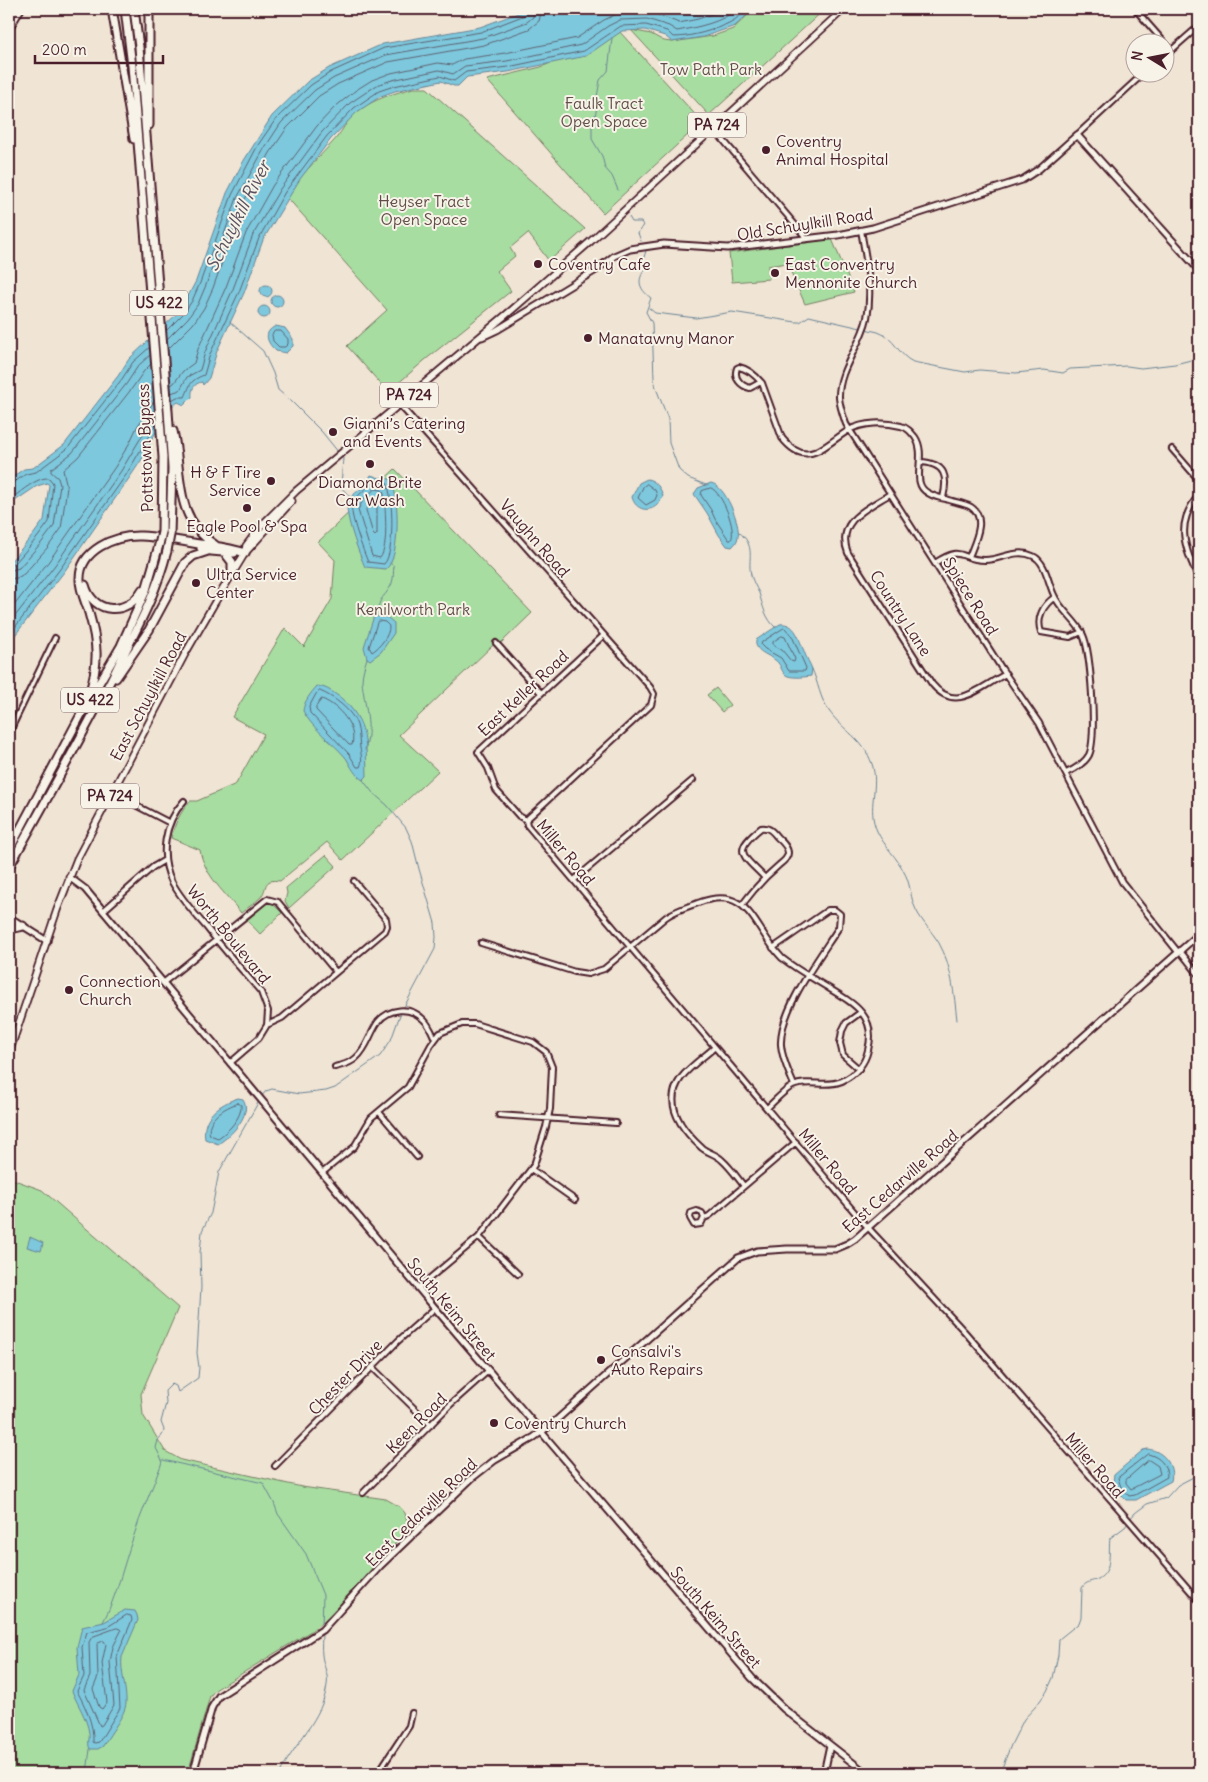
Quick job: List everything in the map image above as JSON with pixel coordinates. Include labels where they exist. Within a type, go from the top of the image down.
[{"type":"highway","points":[[112,9],[143,204]]},
{"type":"highway","name":"Pottstown Bypass","points":[[9,850],[85,707],[122,646],[146,590],[162,532],[163,456],[132,66],[125,9]]},
{"type":"highway","name":"Pottstown Bypass","points":[[9,867],[102,698],[150,604],[157,586],[170,535],[173,445],[168,411],[139,47],[134,9]]},
{"type":"highway","points":[[148,158],[149,9]]},
{"type":"highway","points":[[173,445],[178,480],[186,510],[200,533],[214,549]]},
{"type":"highway","points":[[85,707],[95,674],[97,656],[95,635],[80,582],[82,566],[95,550],[119,539],[136,536],[245,553]]},
{"type":"highway","points":[[159,545],[140,592],[130,604],[122,608],[109,609],[97,604],[89,595],[84,578],[88,564],[98,552],[128,541],[146,540],[214,549],[225,553],[245,553]]},
{"type":"highway","points":[[102,698],[149,630],[185,564],[193,556],[214,549]]},
{"type":"highway","points":[[225,553],[232,562],[232,575]]},
{"type":"highway","points":[[9,929],[23,926]]},
{"type":"main road","name":"East Schuylkill Road","points":[[9,1053],[69,877],[185,654],[245,553],[246,546],[261,526],[296,491],[591,241],[844,9]]},
{"type":"street","points":[[9,29],[21,9]]},
{"type":"street","points":[[1135,9],[1155,32]]},
{"type":"street","points":[[1176,47],[1199,26]]},
{"type":"street","name":"Old Schuylkill Road","points":[[477,339],[497,330],[614,256],[639,246],[664,244],[728,248],[806,239],[861,230],[1022,180],[1045,165],[1134,82]]},
{"type":"street","points":[[714,128],[806,239]]},
{"type":"street","points":[[1076,135],[1199,270]]},
{"type":"street","name":"Spiece Road","points":[[861,230],[869,275],[870,294],[863,332],[845,369],[840,389],[841,409],[846,424],[1039,724],[1122,882],[1199,975]]},
{"type":"street","points":[[761,382],[746,388],[736,376],[737,368],[744,368],[761,382],[765,388],[782,438],[787,445],[795,450],[810,454],[820,451],[850,430],[862,425],[880,423],[902,426],[908,429],[920,447],[919,474],[922,488],[928,494],[971,508],[978,516],[980,522],[970,556]]},
{"type":"street","name":"Vaughn Road","points":[[399,404],[652,689],[654,699],[651,705],[526,820]]},
{"type":"street","points":[[1172,449],[1199,480]]},
{"type":"street","points":[[920,462],[936,464],[944,472],[946,484],[943,498]]},
{"type":"street","name":"Country Lane","points":[[890,494],[851,522],[845,536],[848,554],[932,684],[940,692],[956,698],[967,696],[1006,674]]},
{"type":"street","points":[[1199,495],[1187,516],[1184,538],[1187,552],[1199,579]]},
{"type":"street","points":[[935,563],[950,554],[959,553],[988,560],[1021,553],[1034,556],[1042,564],[1055,597],[1082,632],[1086,645],[1092,690],[1092,746],[1088,757],[1083,763],[1066,773]]},
{"type":"street","points":[[1055,597],[1042,609],[1041,632],[1070,637],[1082,632]]},
{"type":"street","name":"East Keller Road","points":[[526,820],[519,816],[496,790],[488,768],[478,752],[604,635]]},
{"type":"street","points":[[9,732],[55,638]]},
{"type":"street","points":[[496,642],[541,693]]},
{"type":"street","points":[[574,880],[693,780]]},
{"type":"street","points":[[112,793],[170,823]]},
{"type":"street","points":[[103,911],[153,867],[165,860],[165,842],[170,823],[184,801]]},
{"type":"street","name":"Miller Road","points":[[526,820],[527,825],[868,1227],[964,1332],[1199,1601]]},
{"type":"street","points":[[742,905],[765,878],[784,861],[788,853],[784,844],[770,830],[764,828],[744,843],[742,850],[744,857],[765,878]]},
{"type":"street","name":"Worth Boulevard","points":[[165,860],[169,876],[177,890],[264,998],[268,1011],[267,1025]]},
{"type":"street","name":"South Keim Street","points":[[69,877],[80,884],[488,1371],[761,1689],[866,1773]]},
{"type":"street","points":[[230,1063],[259,1038],[267,1025],[282,1018],[385,931],[387,926],[386,919],[354,880]]},
{"type":"street","points":[[481,943],[575,972],[588,974],[604,968],[670,914],[711,898],[732,900],[742,905],[751,914],[773,948],[788,962],[852,1002],[867,1022],[870,1041],[866,1058],[859,1069],[843,1081],[794,1085],[767,1108]]},
{"type":"street","points":[[163,983],[267,899],[278,902],[336,972]]},
{"type":"street","points":[[773,948],[828,910],[838,911],[841,918],[839,927],[789,1008],[782,1028],[782,1053],[794,1085]]},
{"type":"street","points":[[9,917],[47,941]]},
{"type":"street","name":"East Cedarville Road","points":[[193,1773],[212,1707],[219,1696],[322,1630],[387,1559],[472,1478],[495,1460],[541,1433],[738,1258],[757,1251],[835,1249],[847,1244],[1199,934]]},
{"type":"street","points":[[335,1067],[356,1059],[378,1022],[387,1014],[401,1010],[414,1012],[424,1019],[435,1039]]},
{"type":"street","points":[[859,1069],[844,1056],[840,1043],[842,1031],[846,1023],[861,1012]]},
{"type":"street","points":[[322,1173],[354,1147],[367,1123],[408,1087],[440,1033],[457,1026],[469,1024],[498,1030],[539,1044],[546,1052],[552,1067],[548,1118],[531,1169],[479,1237],[418,1288]]},
{"type":"street","points":[[715,1047],[686,1072],[680,1080],[674,1091],[673,1108],[679,1124],[702,1148],[723,1161],[744,1186]]},
{"type":"street","points":[[379,1112],[417,1158]]},
{"type":"street","points":[[499,1115],[616,1123]]},
{"type":"street","points":[[704,1218],[709,1216],[796,1142]]},
{"type":"street","points":[[531,1169],[575,1200]]},
{"type":"street","points":[[479,1237],[518,1274]]},
{"type":"street","name":"Chester Drive","points":[[275,1466],[372,1367],[435,1308]]},
{"type":"street","points":[[372,1367],[431,1424]]},
{"type":"street","name":"Keen Road","points":[[363,1494],[431,1424],[488,1371]]},
{"type":"street","points":[[378,1773],[409,1726],[412,1713]]},
{"type":"street","points":[[824,1773],[831,1744]]},
{"type":"green space","name":"Tow Path Park","points":[[754,9],[825,9],[709,115],[631,30],[651,34],[664,41],[672,42],[713,36],[733,29]]},
{"type":"green space","name":"Faulk Tract Open Space","points":[[619,31],[702,122],[603,213],[487,80],[541,67]]},
{"type":"green space","name":"Heyser Tract Open Space","points":[[413,88],[427,88],[585,229],[549,261],[528,233],[510,248],[515,256],[497,271],[511,291],[388,392],[347,346],[387,310],[285,195],[334,141],[348,121],[362,108],[395,93]]},
{"type":"green space","points":[[832,239],[854,292],[805,304],[787,263],[768,266],[769,279],[732,282],[729,253]]},
{"type":"green space","name":"Kenilworth Park","points":[[395,469],[532,613],[502,642],[492,646],[399,735],[438,771],[343,860],[327,842],[280,881],[268,882],[261,897],[241,913],[211,876],[202,859],[200,850],[171,838],[174,828],[190,801],[197,801],[236,784],[264,734],[232,717],[285,628],[304,647],[332,599],[335,560],[318,542]]},
{"type":"green space","points":[[716,688],[730,705],[722,712],[707,695]]},
{"type":"green space","points":[[326,855],[336,866],[289,908],[285,901],[286,888]]},
{"type":"green space","points":[[267,903],[272,903],[282,913],[260,934],[247,920]]},
{"type":"green space","points":[[9,1178],[42,1190],[178,1308],[141,1394],[143,1415],[165,1451],[181,1460],[302,1487],[386,1499],[400,1507],[405,1513],[407,1521],[406,1530],[388,1553],[321,1623],[215,1690],[210,1696],[188,1773],[9,1773]]},
{"type":"water","name":"Schuylkill River","points":[[529,9],[754,9],[735,26],[703,37],[672,42],[665,36],[645,30],[622,31],[586,56],[508,72],[467,77],[458,86],[441,81],[395,91],[381,96],[357,112],[331,139],[300,179],[263,240],[244,293],[217,351],[209,378],[203,385],[202,382],[195,385],[192,397],[184,405],[178,402],[174,405],[130,477],[64,572],[9,643],[9,563],[44,520],[49,485],[47,483],[37,486],[9,505],[9,479],[24,469],[33,468],[64,445],[129,359],[180,311],[196,281],[227,193],[243,162],[272,116],[308,81],[329,68],[383,44],[480,27]]},
{"type":"water","points":[[266,285],[272,291],[266,297],[260,291]]},
{"type":"water","points":[[277,295],[283,301],[277,307],[271,301]]},
{"type":"water","points":[[264,306],[270,312],[264,318],[258,312]]},
{"type":"water","points":[[276,326],[285,328],[293,339],[293,346],[286,353],[276,351],[268,341],[267,334]]},
{"type":"water","points":[[371,475],[391,479],[396,498],[396,540],[391,563],[386,569],[365,567],[348,515],[348,502],[365,485]]},
{"type":"water","points":[[647,479],[657,485],[663,496],[660,502],[651,509],[643,509],[636,505],[632,497],[639,483]]},
{"type":"water","points":[[711,483],[722,490],[731,506],[737,523],[738,537],[732,547],[727,546],[719,535],[694,494],[698,488]]},
{"type":"water","points":[[374,616],[387,617],[394,623],[394,633],[381,652],[370,660],[367,658],[364,647]]},
{"type":"water","points":[[780,624],[790,626],[796,633],[812,669],[811,676],[790,677],[786,675],[776,661],[761,651],[756,645],[756,640]]},
{"type":"water","points":[[317,686],[333,692],[341,698],[350,707],[361,724],[364,733],[367,776],[363,780],[355,773],[341,752],[312,724],[303,711],[306,701]]},
{"type":"water","points":[[238,1098],[243,1099],[245,1105],[243,1118],[239,1124],[229,1136],[218,1144],[205,1139],[204,1131],[206,1124],[213,1112],[224,1104]]},
{"type":"water","points":[[30,1237],[43,1243],[41,1251],[27,1247]]},
{"type":"water","points":[[1143,1450],[1153,1450],[1167,1460],[1172,1475],[1171,1481],[1136,1500],[1126,1500],[1115,1486],[1114,1475]]},
{"type":"water","points":[[125,1610],[135,1611],[138,1620],[122,1657],[126,1698],[125,1709],[103,1746],[98,1749],[90,1749],[86,1722],[72,1691],[79,1675],[77,1647],[82,1627],[104,1622]]},
{"type":"waterway","points":[[612,38],[608,71],[600,80],[597,97],[598,104],[592,127],[592,139],[602,156],[605,168],[612,176],[618,190]]},
{"type":"waterway","points":[[629,217],[632,222],[641,222],[643,225],[638,233],[641,241]]},
{"type":"waterway","points":[[646,251],[643,260],[648,266],[640,279],[640,283],[643,291],[651,298],[646,312],[652,323],[654,379],[668,419],[669,443],[679,470],[688,478],[706,485]]},
{"type":"waterway","points":[[649,308],[655,313],[696,318],[732,312],[800,322],[809,316],[878,332],[889,338],[913,362],[965,372],[980,370],[1016,373],[1044,370],[1063,373],[1070,369],[1127,366],[1141,368],[1175,364],[1199,358]]},
{"type":"waterway","points":[[230,322],[263,351],[278,390],[322,432],[339,453]]},
{"type":"waterway","points":[[341,456],[343,458],[341,487],[351,498]]},
{"type":"waterway","points":[[739,532],[745,537],[750,548],[751,575],[765,612],[776,628]]},
{"type":"waterway","points":[[378,616],[380,601],[393,581],[394,566],[390,563]]},
{"type":"waterway","points":[[365,750],[368,725],[362,681],[367,658]]},
{"type":"waterway","points":[[812,669],[826,706],[834,718],[858,741],[872,764],[875,781],[874,822],[877,831],[906,876],[916,910],[939,943],[947,961],[952,980],[957,1020]]},
{"type":"waterway","points":[[363,780],[406,828],[412,841],[435,923],[435,949],[403,1009]]},
{"type":"waterway","points":[[261,1097],[266,1091],[272,1089],[299,1094],[335,1088],[380,1056],[391,1040],[401,1012]]},
{"type":"waterway","points":[[103,1622],[120,1581],[136,1529],[161,1465],[162,1460],[156,1448],[164,1430],[161,1422],[166,1403],[165,1391],[172,1384],[176,1386],[178,1392],[198,1378],[197,1353],[202,1231],[211,1213],[219,1172],[259,1101]]},
{"type":"waterway","points":[[163,1460],[263,1483],[278,1514],[306,1554],[323,1595],[322,1626]]},
{"type":"waterway","points":[[1130,1519],[1147,1504],[1166,1498],[1178,1485],[1199,1474]]},
{"type":"waterway","points":[[1000,1773],[1024,1719],[1047,1691],[1053,1678],[1059,1639],[1079,1623],[1082,1588],[1087,1583],[1103,1576],[1109,1561],[1110,1538],[1128,1523]]},
{"type":"waterway","points":[[280,1773],[314,1720],[324,1697],[327,1674],[322,1655],[322,1632]]},
{"type":"waterway","points":[[87,1773],[90,1749]]},
{"type":"place","name":"Coventry Animal Hospital","points":[[766,150]]},
{"type":"place","name":"Coventry Cafe","points":[[538,264]]},
{"type":"place","name":"East Conventry Mennonite Church","points":[[775,273]]},
{"type":"place","name":"Manatawny Manor","points":[[588,338]]},
{"type":"place","name":"Gianni’s Catering and Events","points":[[333,432]]},
{"type":"place","name":"Diamond Brite Car Wash","points":[[370,464]]},
{"type":"place","name":"H & F Tire Service","points":[[271,481]]},
{"type":"place","name":"Eagle Pool & Spa","points":[[247,508]]},
{"type":"place","name":"Ultra Service Center","points":[[196,583]]},
{"type":"place","name":"Connection Church","points":[[69,990]]},
{"type":"place","name":"Consalvi's Auto Repairs","points":[[601,1360]]},
{"type":"place","name":"Coventry Church","points":[[494,1423]]}]
